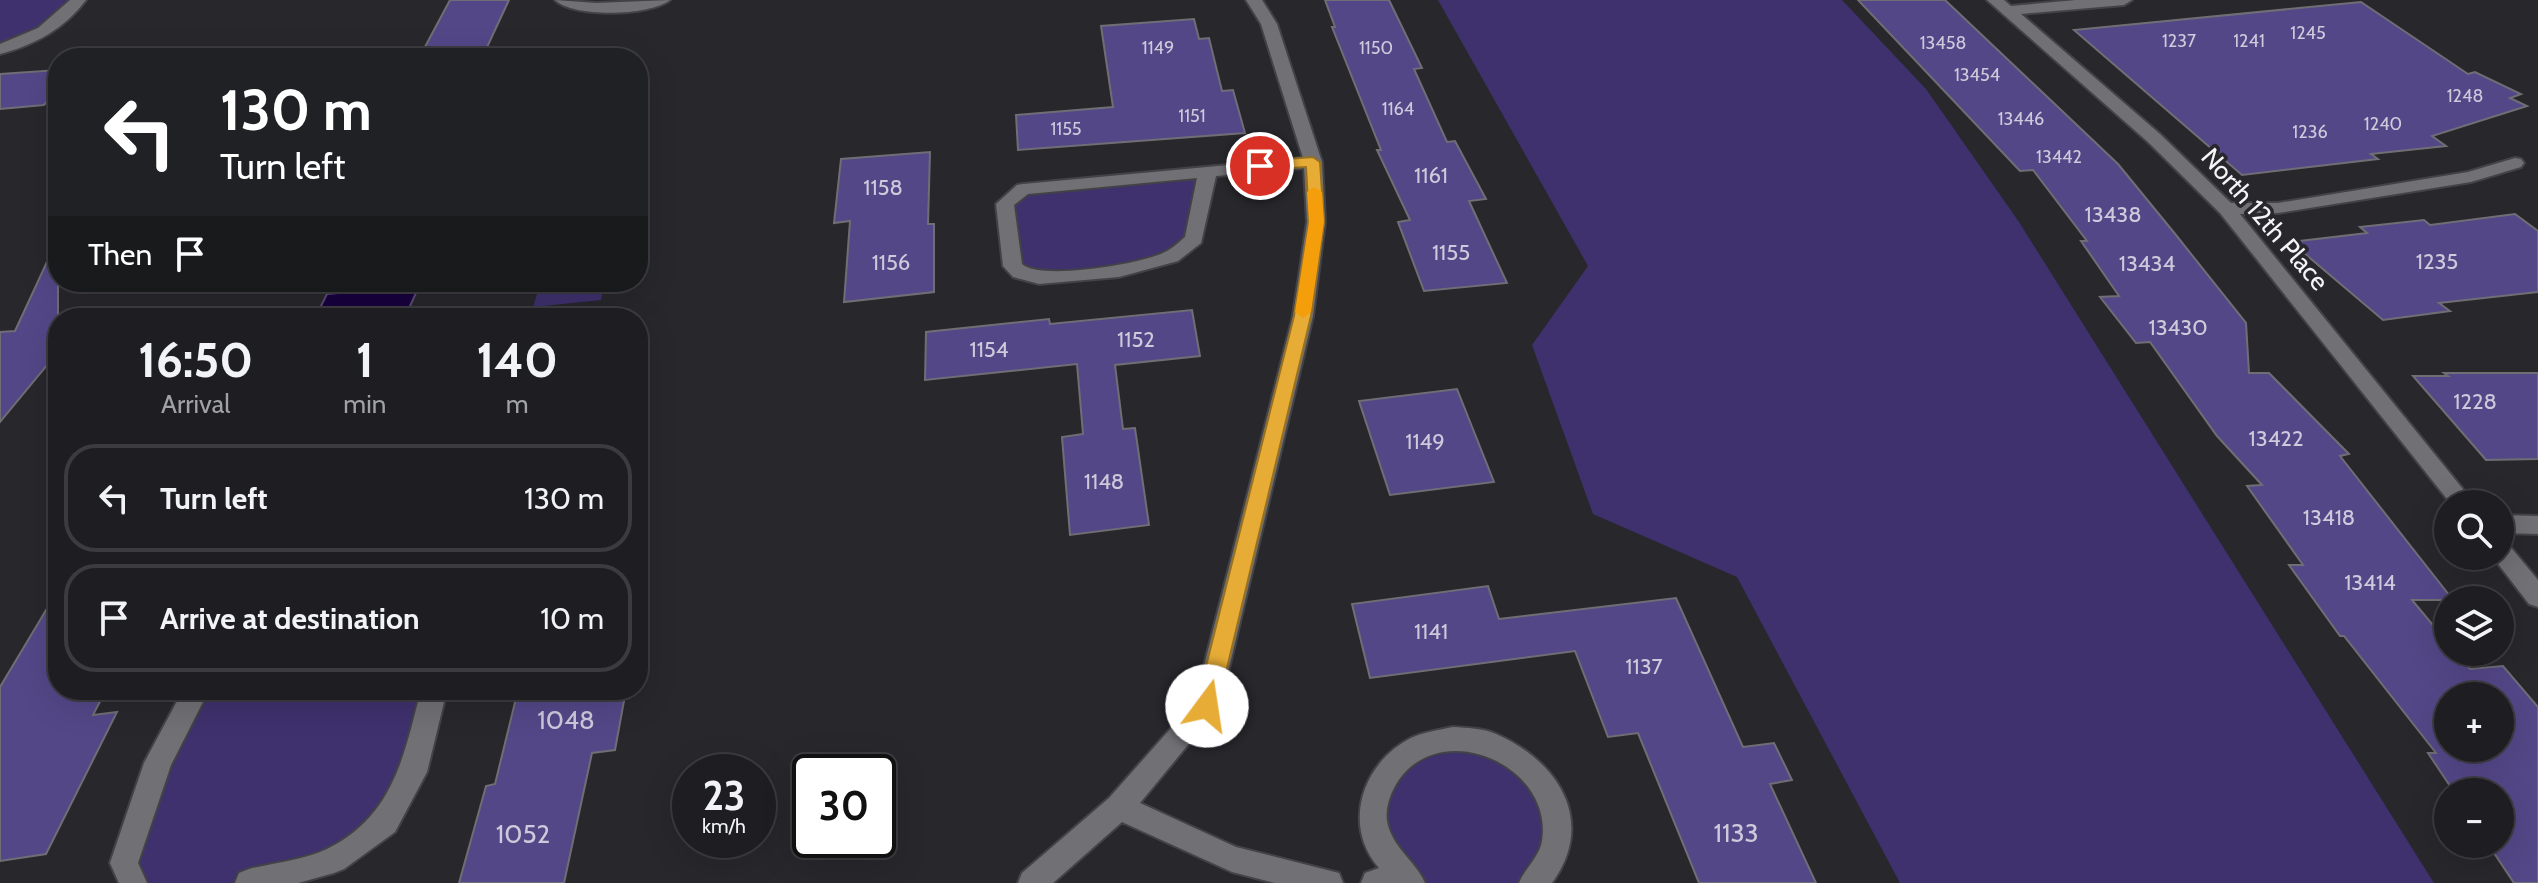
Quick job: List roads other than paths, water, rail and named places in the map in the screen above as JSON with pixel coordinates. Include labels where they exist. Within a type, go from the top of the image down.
[{"type":"street","points":[[0,49],[34,38],[60,23],[78,0]]},
{"type":"street","points":[[563,0],[585,7],[615,7],[662,0]]},
{"type":"street","points":[[1032,883],[1119,807],[1207,706],[1303,316],[1316,222],[1313,162],[1269,24],[1254,0]]},
{"type":"street","points":[[2001,6],[2124,0]]},
{"type":"street","name":"North 12th Place","points":[[2001,6],[2154,138],[2226,209],[2453,490]]},
{"type":"street","points":[[1208,170],[1194,239],[1171,257],[1119,271],[1039,278],[1020,273],[1013,266],[1005,204],[1023,189],[1208,170],[1313,162]]},
{"type":"street","points":[[2226,209],[2278,208],[2471,177],[2515,163]]},
{"type":"street","points":[[2514,524],[2538,525]]},
{"type":"street","points":[[2514,567],[2538,597]]},
{"type":"street","points":[[133,883],[124,863],[158,763],[191,700]]},
{"type":"street","points":[[249,883],[334,860],[385,823],[413,772],[431,700]]},
{"type":"street","points":[[1395,880],[1377,840],[1372,803],[1376,787],[1397,758],[1433,741],[1454,738],[1488,743],[1516,757],[1545,786],[1555,807],[1558,830],[1556,848],[1548,866],[1533,883]]},
{"type":"street","points":[[1119,807],[1232,859],[1329,883]]}]
